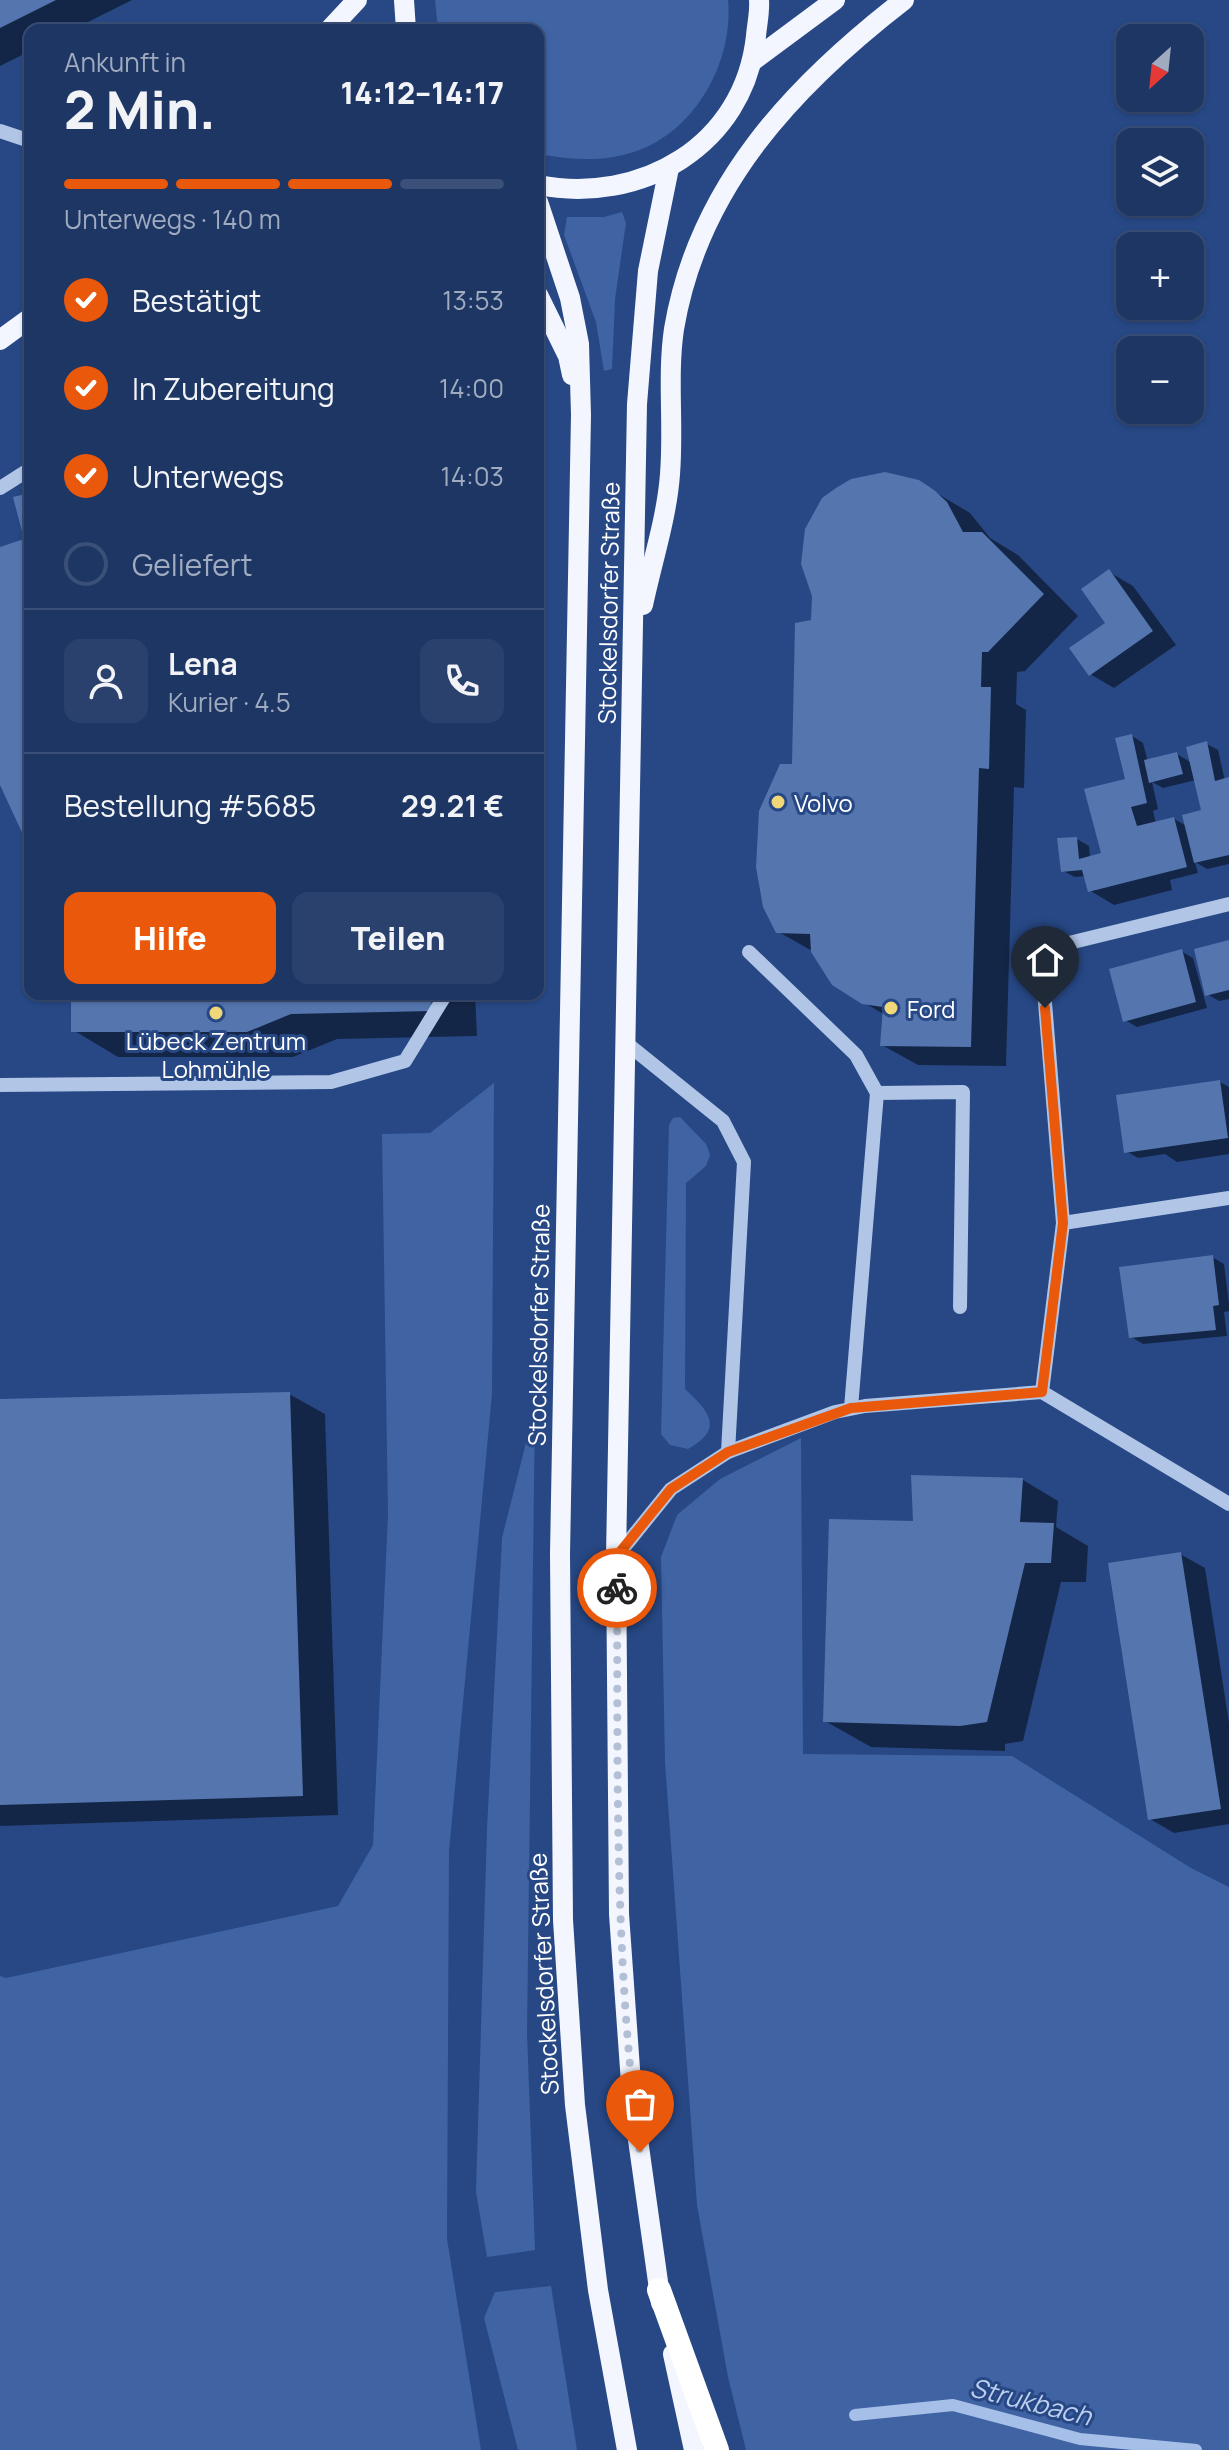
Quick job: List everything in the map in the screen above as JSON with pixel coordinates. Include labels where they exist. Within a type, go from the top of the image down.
[{"type":"highway","points":[[659,2290],[717,2450]]},
{"type":"main road","points":[[335,24],[357,0]]},
{"type":"main road","points":[[404,0],[406,24]]},
{"type":"main road","points":[[544,186],[592,191],[629,185],[669,168],[715,131],[736,102],[754,60],[759,0]]},
{"type":"main road","points":[[754,60],[835,0]]},
{"type":"main road","points":[[634,648],[670,477],[674,331],[691,256],[719,200],[776,116],[839,50],[904,0]]},
{"type":"main road","name":"Stockelsdorfer Straße","points":[[669,168],[648,271],[637,404],[616,1557],[619,1914],[632,2097],[659,2290],[694,2450]]},
{"type":"main road","name":"Stockelsdorfer Straße","points":[[544,220],[570,298],[579,344],[581,415],[560,1554],[563,1920],[575,2105],[598,2290],[627,2450]]},
{"type":"main road","points":[[544,307],[568,356],[581,415]]},
{"type":"main road","points":[[0,340],[24,322]]},
{"type":"street","points":[[0,131],[24,139]]},
{"type":"street","points":[[0,488],[24,473]]},
{"type":"street","points":[[1042,1392],[1063,1223],[1043,978],[1047,959],[1069,943],[1229,904]]},
{"type":"street","points":[[749,952],[856,1055],[877,1093],[851,1408]]},
{"type":"street","points":[[0,1085],[331,1082],[405,1061],[442,1000]]},
{"type":"street","points":[[625,1042],[723,1121],[744,1162],[728,1452]]},
{"type":"street","points":[[877,1093],[963,1092],[960,1307]]},
{"type":"street","points":[[1063,1223],[1229,1198]]},
{"type":"street","points":[[616,1557],[671,1489],[728,1452],[851,1408],[1042,1392],[1229,1504]]},
{"type":"shaded area","points":[[435,0],[728,0],[724,50],[715,74],[688,117],[669,134],[647,147],[623,155],[591,159],[544,155],[544,24],[437,24]]},
{"type":"shaded area","points":[[622,212],[626,223],[615,299],[612,369],[604,371],[596,322],[564,235],[567,217],[604,217]]},
{"type":"shaded area","points":[[494,1083],[492,1394],[449,1851],[447,2239],[481,2450],[0,2450],[0,1976],[6,1978],[338,1906],[373,1845],[388,1515],[382,1134],[430,1133]]},
{"type":"shaded area","points":[[680,1117],[706,1144],[710,1155],[706,1166],[686,1183],[685,1389],[706,1412],[710,1427],[699,1442],[688,1449],[670,1445],[661,1434],[669,1125],[673,1118]]},
{"type":"shaded area","points":[[535,1407],[527,2033],[535,2250],[487,2257],[476,2192],[487,1829],[502,1538]]},
{"type":"shaded area","points":[[801,1438],[803,1754],[1012,1756],[1191,1868],[1229,1887],[1229,2450],[746,2450],[728,2377],[697,2205],[665,1762],[661,1557],[677,1515],[720,1479]]},
{"type":"shaded area","points":[[551,2286],[577,2450],[518,2450],[484,2318],[495,2292]]},
{"type":"building","points":[[0,0],[56,0],[0,28]]},
{"type":"building","points":[[885,472],[919,480],[934,490],[947,502],[963,532],[982,532],[1044,594],[988,652],[982,652],[981,687],[991,687],[989,769],[979,768],[971,1047],[880,1046],[883,1007],[862,1004],[832,985],[811,952],[810,934],[776,933],[763,907],[756,867],[759,811],[780,764],[792,764],[795,623],[811,620],[812,596],[801,564],[805,529],[822,498],[836,488],[851,479]]},
{"type":"building","points":[[24,494],[24,539],[13,497]]},
{"type":"building","points":[[24,539],[24,837],[0,785],[0,547]]},
{"type":"building","points":[[1109,569],[1153,631],[1089,676],[1069,648],[1105,623],[1081,589]]},
{"type":"building","points":[[1132,734],[1147,803],[1131,807],[1137,826],[1174,817],[1187,867],[1088,892],[1082,870],[1061,872],[1057,838],[1077,837],[1079,859],[1101,853],[1084,789],[1125,779],[1115,738]]},
{"type":"building","points":[[1207,741],[1215,781],[1229,777],[1229,855],[1194,863],[1182,815],[1201,810],[1186,747]]},
{"type":"building","points":[[1177,752],[1183,774],[1149,783],[1144,760]]},
{"type":"building","points":[[1229,940],[1229,990],[1205,996],[1194,949]]},
{"type":"building","points":[[1182,949],[1196,1002],[1123,1022],[1109,969]]},
{"type":"building","name":"Lübeck Zentrum Lohmühle","points":[[71,1000],[431,1000],[432,1011],[291,1014],[247,1032],[71,1032]]},
{"type":"building","points":[[1220,1080],[1228,1138],[1124,1153],[1116,1095]]},
{"type":"building","points":[[1213,1255],[1219,1305],[1213,1306],[1216,1330],[1129,1338],[1119,1267]]},
{"type":"building","points":[[290,1392],[303,1796],[0,1805],[0,1399]]},
{"type":"building","points":[[911,1475],[1023,1478],[1020,1522],[1054,1523],[1051,1563],[1025,1563],[987,1722],[960,1726],[823,1722],[829,1519],[913,1521]]},
{"type":"building","points":[[1181,1552],[1221,1809],[1148,1820],[1108,1563]]},
{"type":"waterway","name":"Strukbach","points":[[855,2415],[953,2405],[1080,2439],[1196,2450]]},
{"type":"way so far","points":[[617,1588],[619,1914],[632,2097],[640,2152]]},
{"type":"place","name":"Volvo","points":[[778,802]]},
{"type":"place","name":"Ford","points":[[891,1008]]},
{"type":"place","name":"Lübeck Zentrum Lohmühle","points":[[216,1013]]},
{"type":"route","points":[[617,1588],[616,1557],[671,1489],[728,1452],[851,1408],[1042,1392],[1063,1223],[1045,1008]]}]
